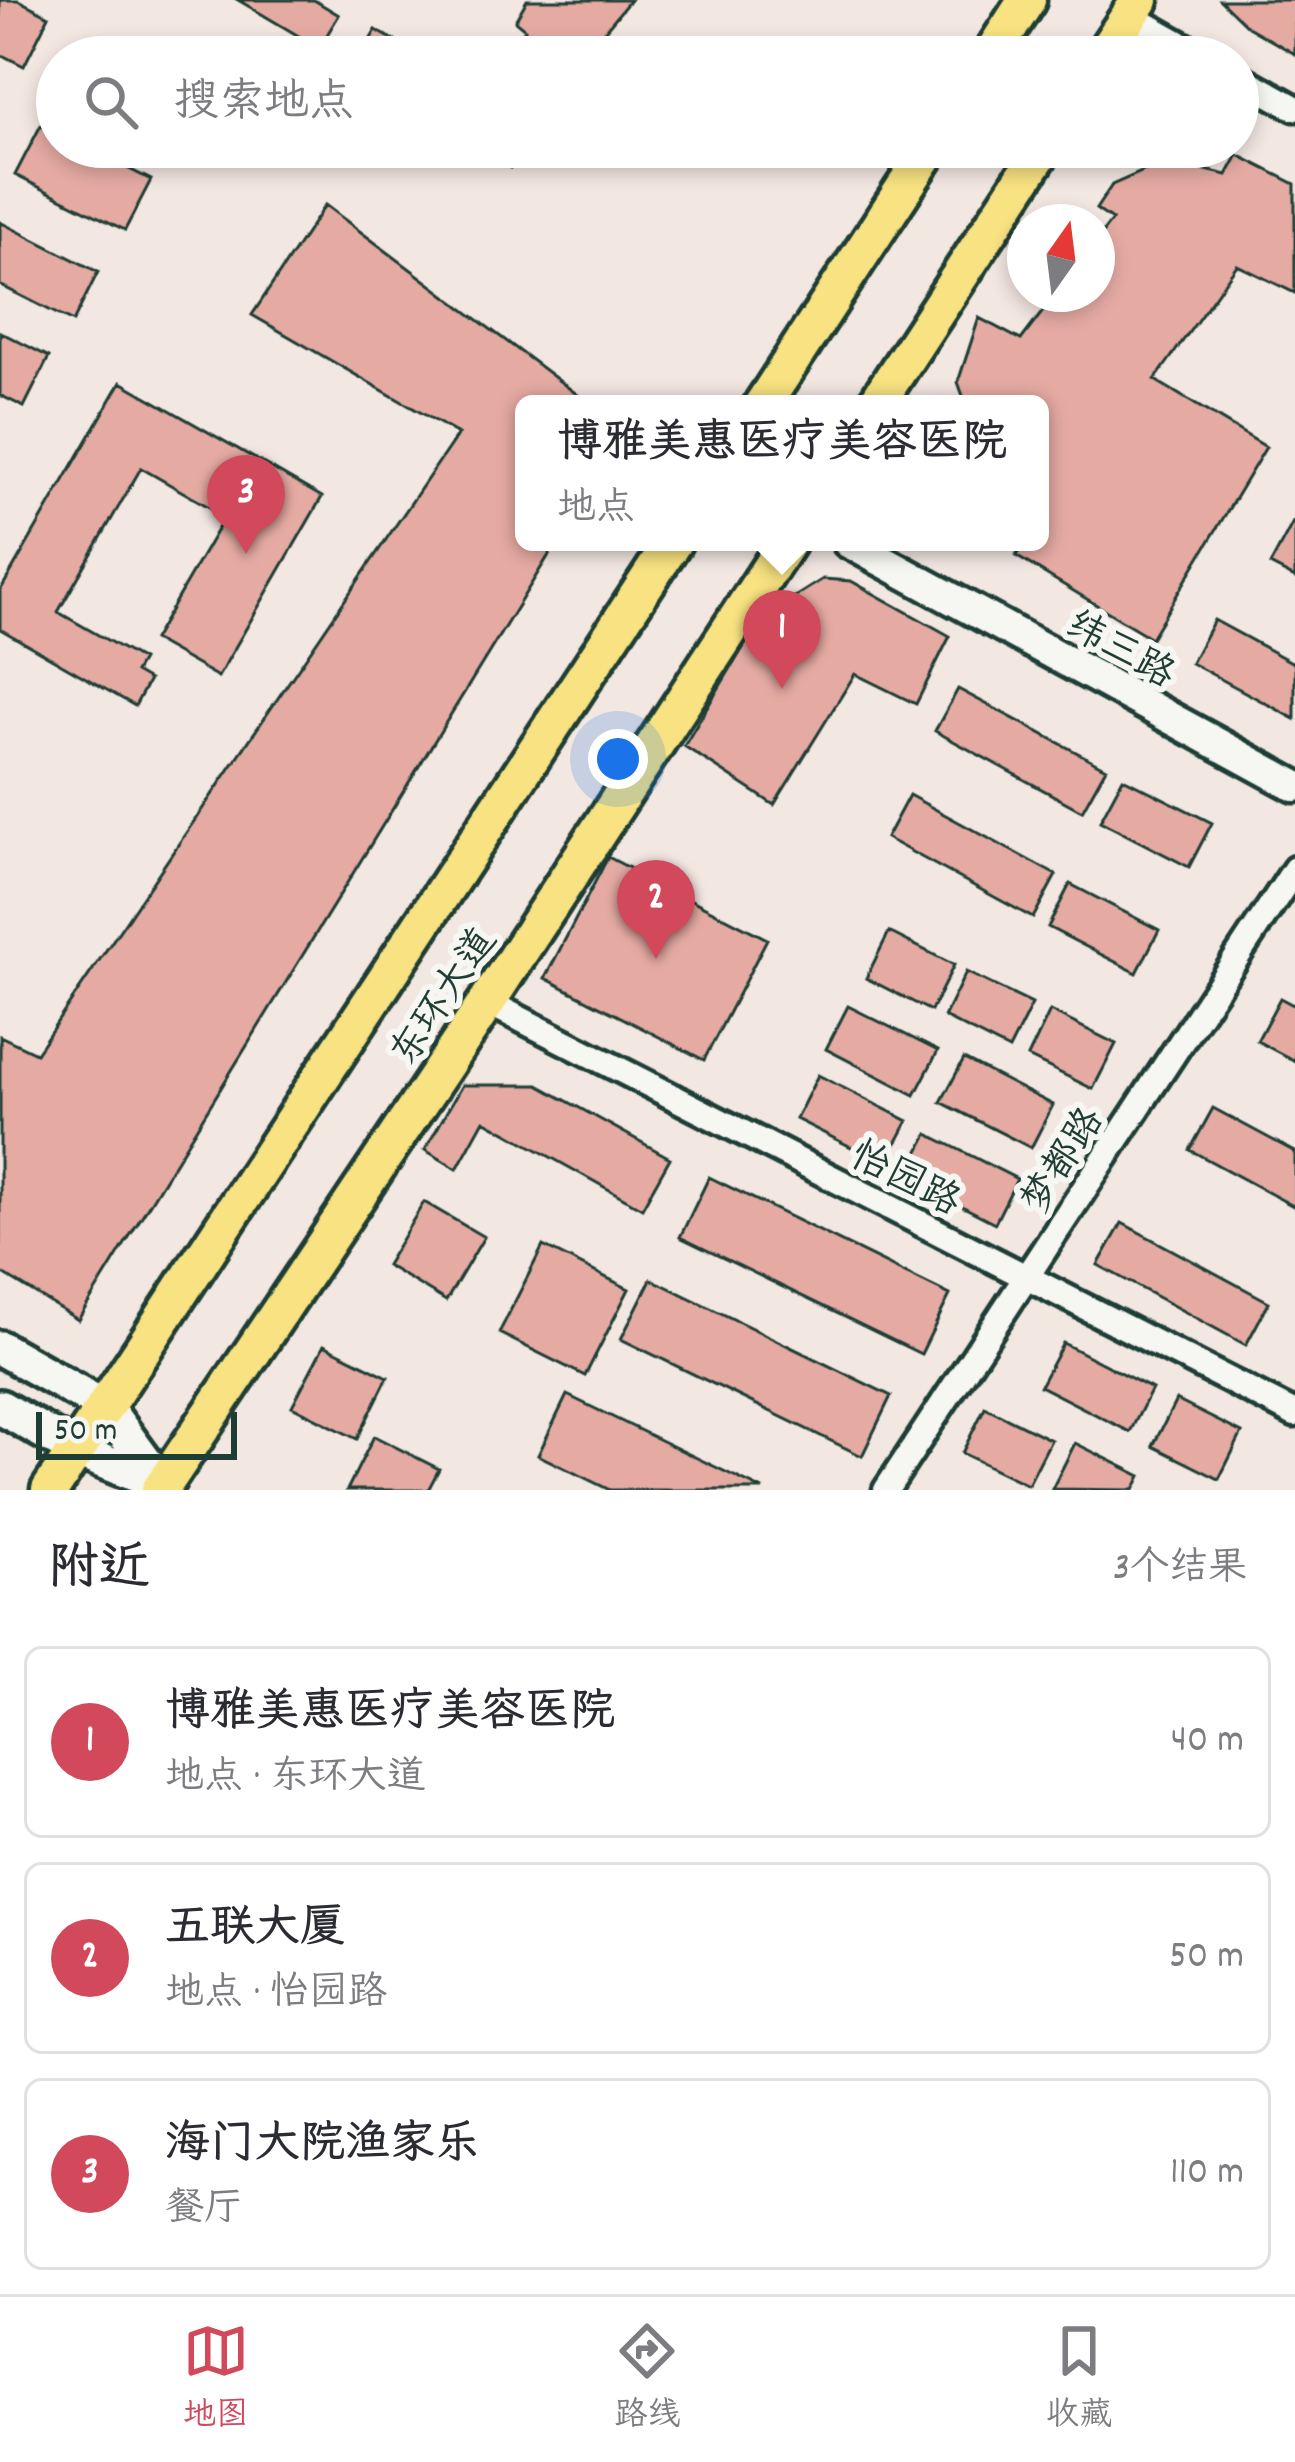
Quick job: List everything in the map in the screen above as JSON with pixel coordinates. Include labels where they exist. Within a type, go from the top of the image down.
[{"type":"main road","points":[[1004,36],[1027,0]]},
{"type":"main road","points":[[1116,36],[1134,8]]},
{"type":"main road","points":[[769,395],[917,168]]},
{"type":"main road","points":[[882,395],[1030,168]]},
{"type":"main road","name":"东环大道","points":[[50,1490],[667,551]]},
{"type":"main road","name":"东环大道","points":[[164,1489],[781,551]]},
{"type":"main road","points":[[0,1348],[106,1408],[164,1489]]},
{"type":"main road","points":[[0,1407],[77,1451],[164,1489]]},
{"type":"street","points":[[1134,8],[1174,36]]},
{"type":"street","points":[[1259,88],[1295,108]]},
{"type":"street","name":"纬三路","points":[[864,551],[1295,786]]},
{"type":"street","name":"梦都路","points":[[886,1490],[1295,869]]},
{"type":"street","name":"怡园路","points":[[487,1002],[1295,1414]]},
{"type":"building","points":[[0,0],[18,0],[49,16],[24,66],[0,54]]},
{"type":"building","points":[[238,0],[314,0],[339,15],[326,36],[299,36]]},
{"type":"building","points":[[527,0],[630,0],[600,36],[520,36],[525,29],[515,21]]},
{"type":"building","points":[[1220,0],[1295,0],[1295,54],[1248,27]]},
{"type":"building","points":[[36,135],[36,168],[127,168],[151,180],[125,230],[15,175]]},
{"type":"building","points":[[1259,166],[1295,184],[1295,293],[1237,265],[1155,380],[1266,447],[1151,638],[1016,556],[1019,551],[1049,551],[1049,395],[963,395],[958,382],[979,318],[1021,340],[1042,312],[1115,312],[1115,204],[1099,204],[1112,185],[1146,170],[1197,168],[1227,175],[1231,168]]},
{"type":"building","points":[[325,205],[578,395],[515,395],[515,551],[551,551],[78,1320],[0,1272],[0,1036],[36,1053],[458,434],[252,315]]},
{"type":"building","points":[[0,222],[98,272],[73,322],[0,285]]},
{"type":"building","points":[[0,332],[49,357],[24,407],[0,395]]},
{"type":"building","points":[[121,382],[322,497],[218,677],[153,640],[225,516],[141,468],[58,612],[142,660],[135,672],[149,680],[135,706],[0,629],[0,591]]},
{"type":"building","points":[[1295,523],[1295,578],[1270,565]]},
{"type":"building","points":[[823,579],[851,581],[950,636],[916,704],[855,674],[774,805],[684,746],[761,618]]},
{"type":"building","points":[[1214,620],[1295,664],[1295,719],[1191,663]]},
{"type":"building","points":[[958,689],[1106,768],[1082,811],[935,731]]},
{"type":"building","points":[[1123,778],[1212,823],[1189,867],[1100,821]]},
{"type":"building","points":[[909,795],[1056,875],[1033,918],[886,838]]},
{"type":"building","points":[[608,857],[767,939],[704,1060],[545,978]]},
{"type":"building","points":[[1070,884],[1159,930],[1137,973],[1048,927]]},
{"type":"building","points":[[889,932],[954,965],[931,1011],[866,978]]},
{"type":"building","points":[[966,972],[1032,1004],[1009,1050],[944,1017]]},
{"type":"building","points":[[1280,998],[1295,1006],[1295,1061],[1257,1041]]},
{"type":"building","points":[[848,1006],[938,1051],[915,1095],[826,1049]]},
{"type":"building","points":[[1050,1011],[1116,1044],[1093,1089],[1028,1057]]},
{"type":"building","points":[[964,1059],[1053,1105],[1031,1148],[941,1102]]},
{"type":"building","points":[[818,1075],[908,1121],[885,1164],[796,1119]]},
{"type":"building","points":[[462,1085],[538,1085],[670,1158],[642,1208],[484,1120],[457,1169],[425,1150]]},
{"type":"building","points":[[1213,1108],[1295,1152],[1295,1207],[1190,1150]]},
{"type":"building","points":[[928,1134],[1017,1179],[995,1223],[905,1177]]},
{"type":"building","points":[[709,1177],[950,1295],[921,1354],[680,1237]]},
{"type":"building","points":[[424,1202],[484,1237],[446,1301],[386,1265]]},
{"type":"building","points":[[1122,1223],[1269,1302],[1246,1345],[1098,1265]]},
{"type":"building","points":[[543,1246],[629,1289],[585,1376],[499,1333]]},
{"type":"building","points":[[651,1279],[891,1396],[862,1456],[621,1339]]},
{"type":"building","points":[[1063,1343],[1152,1389],[1130,1432],[1040,1386]]},
{"type":"building","points":[[324,1345],[388,1377],[357,1439],[292,1406]]},
{"type":"building","points":[[567,1395],[763,1490],[610,1490],[538,1455]]},
{"type":"building","points":[[1176,1400],[1242,1433],[1219,1479],[1153,1446]]},
{"type":"building","points":[[985,1407],[1051,1440],[1028,1485],[962,1453]]},
{"type":"building","points":[[374,1436],[439,1469],[428,1490],[347,1490]]},
{"type":"building","points":[[1075,1443],[1141,1476],[1134,1490],[1052,1489]]},
{"type":"place","name":"海门大院渔家乐","points":[[246,554]]},
{"type":"place","name":"博雅美惠医疗美容医院","points":[[782,689]]},
{"type":"place","name":"五联大厦","points":[[656,959]]}]
